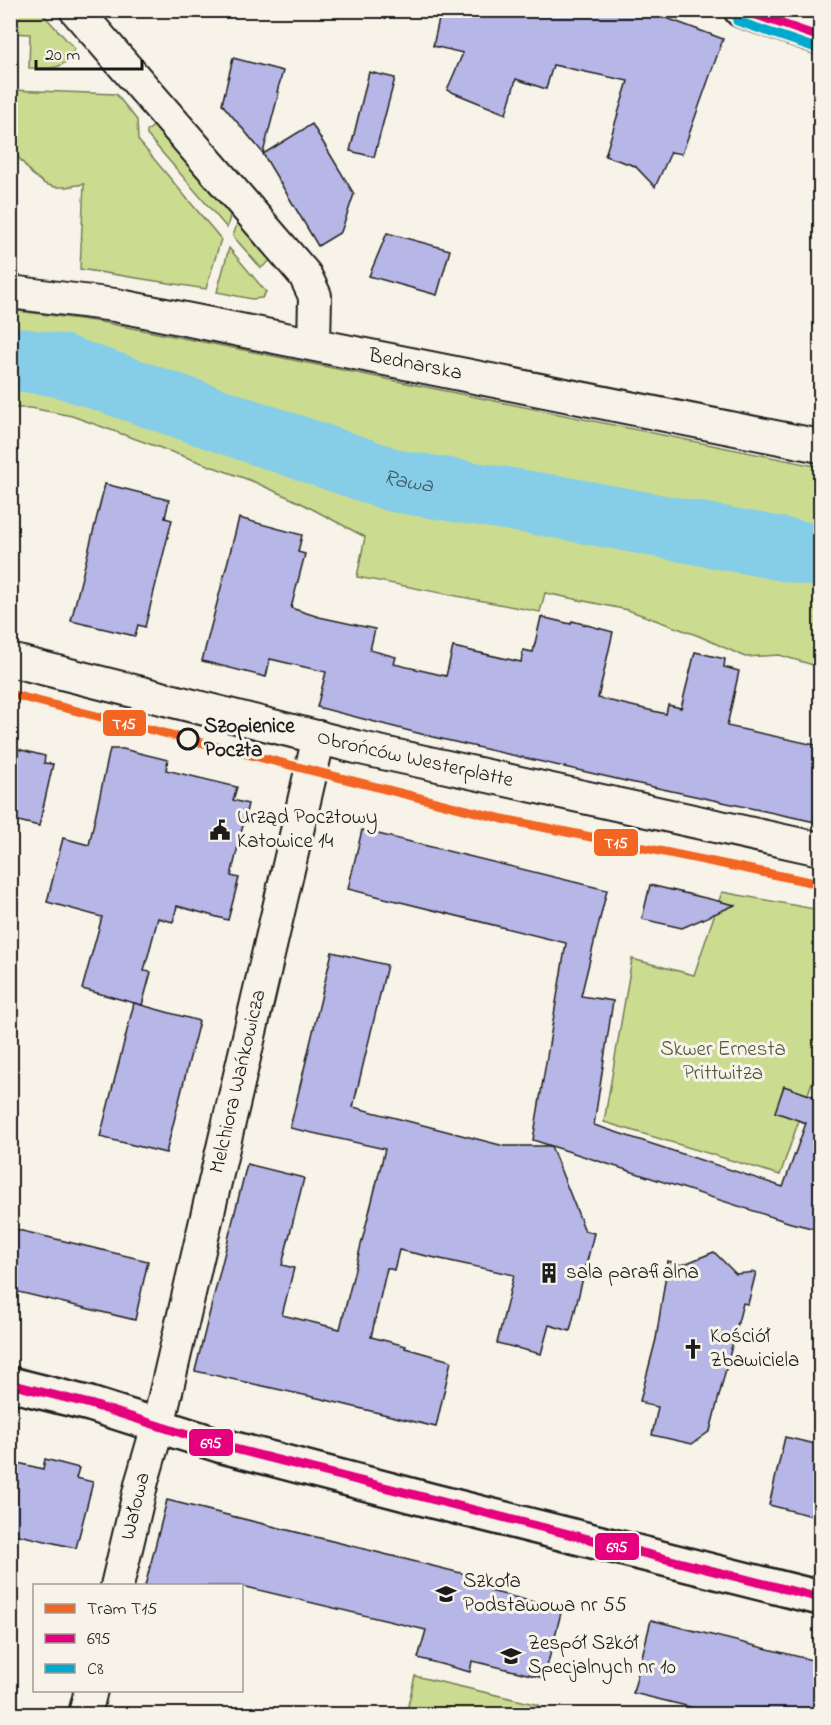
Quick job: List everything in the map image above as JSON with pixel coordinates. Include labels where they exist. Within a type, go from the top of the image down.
[{"type":"street","points":[[76,10],[304,275],[315,296],[314,344]]},
{"type":"street","points":[[741,10],[820,37]]},
{"type":"street","name":"Bednarska","points":[[10,292],[115,305],[820,446]]},
{"type":"street","name":"Obrońców Westerplatte","points":[[10,660],[319,737],[820,849]]},
{"type":"street","name":"Melchiora Wańkowicza","points":[[158,1426],[319,737]]},
{"type":"street","points":[[10,1384],[90,1404],[219,1445],[820,1598]]},
{"type":"street","name":"Wałowa","points":[[117,1584],[142,1481],[158,1426]]},
{"type":"street","points":[[85,1714],[90,1692]]},
{"type":"green space","points":[[11,10],[40,11],[75,49],[66,62],[56,67],[29,68],[30,34],[11,33]]},
{"type":"green space","points":[[10,90],[116,94],[137,120],[138,140],[221,239],[206,289],[80,269],[84,184],[55,187],[45,184],[32,174],[11,148]]},
{"type":"green space","points":[[156,124],[231,212],[227,228],[147,135],[147,131]]},
{"type":"green space","points":[[238,221],[271,260],[261,268],[233,236]]},
{"type":"green space","points":[[229,248],[266,292],[262,298],[252,299],[217,292]]},
{"type":"green space","points":[[11,310],[101,322],[820,467],[820,531],[642,496],[395,458],[342,442],[182,382],[80,348],[11,332]]},
{"type":"green space","points":[[11,373],[45,377],[360,491],[820,574],[820,667],[779,655],[745,657],[699,636],[628,610],[545,593],[540,612],[357,577],[365,537],[301,503],[252,481],[72,416],[31,408],[11,408]]},
{"type":"green space","name":"Skwer Ernesta Prittwitza","points":[[722,892],[820,910],[820,1059],[780,1175],[604,1122],[632,959],[694,975]]},
{"type":"green space","points":[[415,1676],[539,1705],[537,1714],[406,1714]]},
{"type":"building","points":[[441,10],[645,10],[723,39],[682,154],[671,152],[655,187],[635,166],[605,156],[628,81],[553,65],[546,89],[516,79],[506,114],[447,90],[463,53],[433,46]]},
{"type":"building","points":[[233,58],[283,71],[263,153],[222,104]]},
{"type":"building","points":[[369,72],[395,78],[374,157],[350,151]]},
{"type":"building","points":[[312,124],[354,194],[341,232],[318,246],[263,154]]},
{"type":"building","points":[[387,233],[450,250],[437,295],[369,276]]},
{"type":"building","points":[[105,484],[169,500],[165,518],[172,520],[145,627],[138,625],[135,636],[71,621]]},
{"type":"building","points":[[239,518],[302,535],[298,552],[305,554],[291,608],[319,617],[375,629],[370,650],[396,657],[394,664],[446,676],[453,647],[521,662],[523,650],[533,652],[541,617],[571,624],[572,621],[613,632],[598,698],[666,714],[668,705],[681,708],[695,652],[725,659],[724,667],[739,671],[727,726],[820,746],[820,823],[433,737],[317,707],[326,672],[270,659],[266,677],[202,661]]},
{"type":"building","points":[[10,747],[45,756],[44,763],[53,764],[39,826],[10,819]]},
{"type":"building","points":[[110,749],[123,749],[168,760],[166,770],[237,787],[233,800],[248,804],[231,876],[239,878],[228,920],[177,906],[173,922],[158,918],[144,971],[151,972],[142,1005],[82,989],[102,917],[47,902],[63,838],[89,845]]},
{"type":"building","points":[[362,830],[607,890],[581,996],[613,1001],[594,1125],[783,1187],[806,1123],[775,1112],[784,1086],[815,1097],[817,1092],[820,1092],[820,1230],[791,1223],[533,1140],[566,943],[348,889]]},
{"type":"building","points":[[650,885],[735,905],[682,928],[642,919]]},
{"type":"building","points":[[332,952],[387,965],[353,1107],[504,1146],[551,1146],[585,1231],[594,1233],[570,1331],[549,1325],[541,1354],[497,1343],[514,1275],[399,1250],[394,1270],[387,1268],[371,1337],[451,1361],[436,1427],[195,1371],[247,1164],[304,1178],[282,1265],[294,1268],[282,1315],[340,1329],[385,1149],[290,1128]]},
{"type":"building","points":[[134,1003],[199,1021],[166,1153],[100,1137]]},
{"type":"building","points":[[10,1228],[148,1261],[135,1320],[10,1290]]},
{"type":"building","name":"Kościół Zbawiciela","points":[[714,1252],[736,1274],[756,1272],[748,1304],[743,1303],[710,1431],[692,1444],[652,1435],[658,1407],[643,1404],[644,1402],[640,1401],[656,1339],[668,1261],[682,1265]]},
{"type":"building","points":[[785,1437],[820,1445],[820,1518],[769,1505]]},
{"type":"building","points":[[45,1459],[79,1468],[76,1478],[93,1482],[76,1548],[10,1533],[10,1461],[43,1469]]},
{"type":"building","points":[[167,1500],[493,1581],[490,1591],[562,1609],[544,1678],[472,1661],[470,1672],[418,1658],[426,1630],[243,1586],[243,1584],[146,1584]]},
{"type":"building","points":[[651,1620],[820,1662],[820,1714],[719,1714],[633,1693]]},
{"type":"waterway","name":"Rawa","points":[[10,358],[62,366],[396,481],[558,507],[820,556]]},
{"type":"tram line","name":"T15","points":[[10,694],[503,819],[820,884]]},
{"type":"transit line","name":"695","points":[[742,10],[820,37]]},
{"type":"transit line","name":"C8","points":[[737,21],[816,48]]},
{"type":"transit line","name":"695","points":[[10,1384],[90,1404],[219,1445],[820,1598]]},
{"type":"place","name":"Szopienice Poczta","points":[[188,739]]},
{"type":"place","name":"Urząd Pocztowy Katowice 14","points":[[220,830]]},
{"type":"place","name":"sala parafialna","points":[[549,1273]]},
{"type":"place","name":"Kościół Zbawiciela","points":[[693,1349]]},
{"type":"place","name":"Szkoła Podstawowa nr 55","points":[[446,1594]]},
{"type":"place","name":"Zespół Szkół Specjalnych nr 10","points":[[511,1656]]}]
